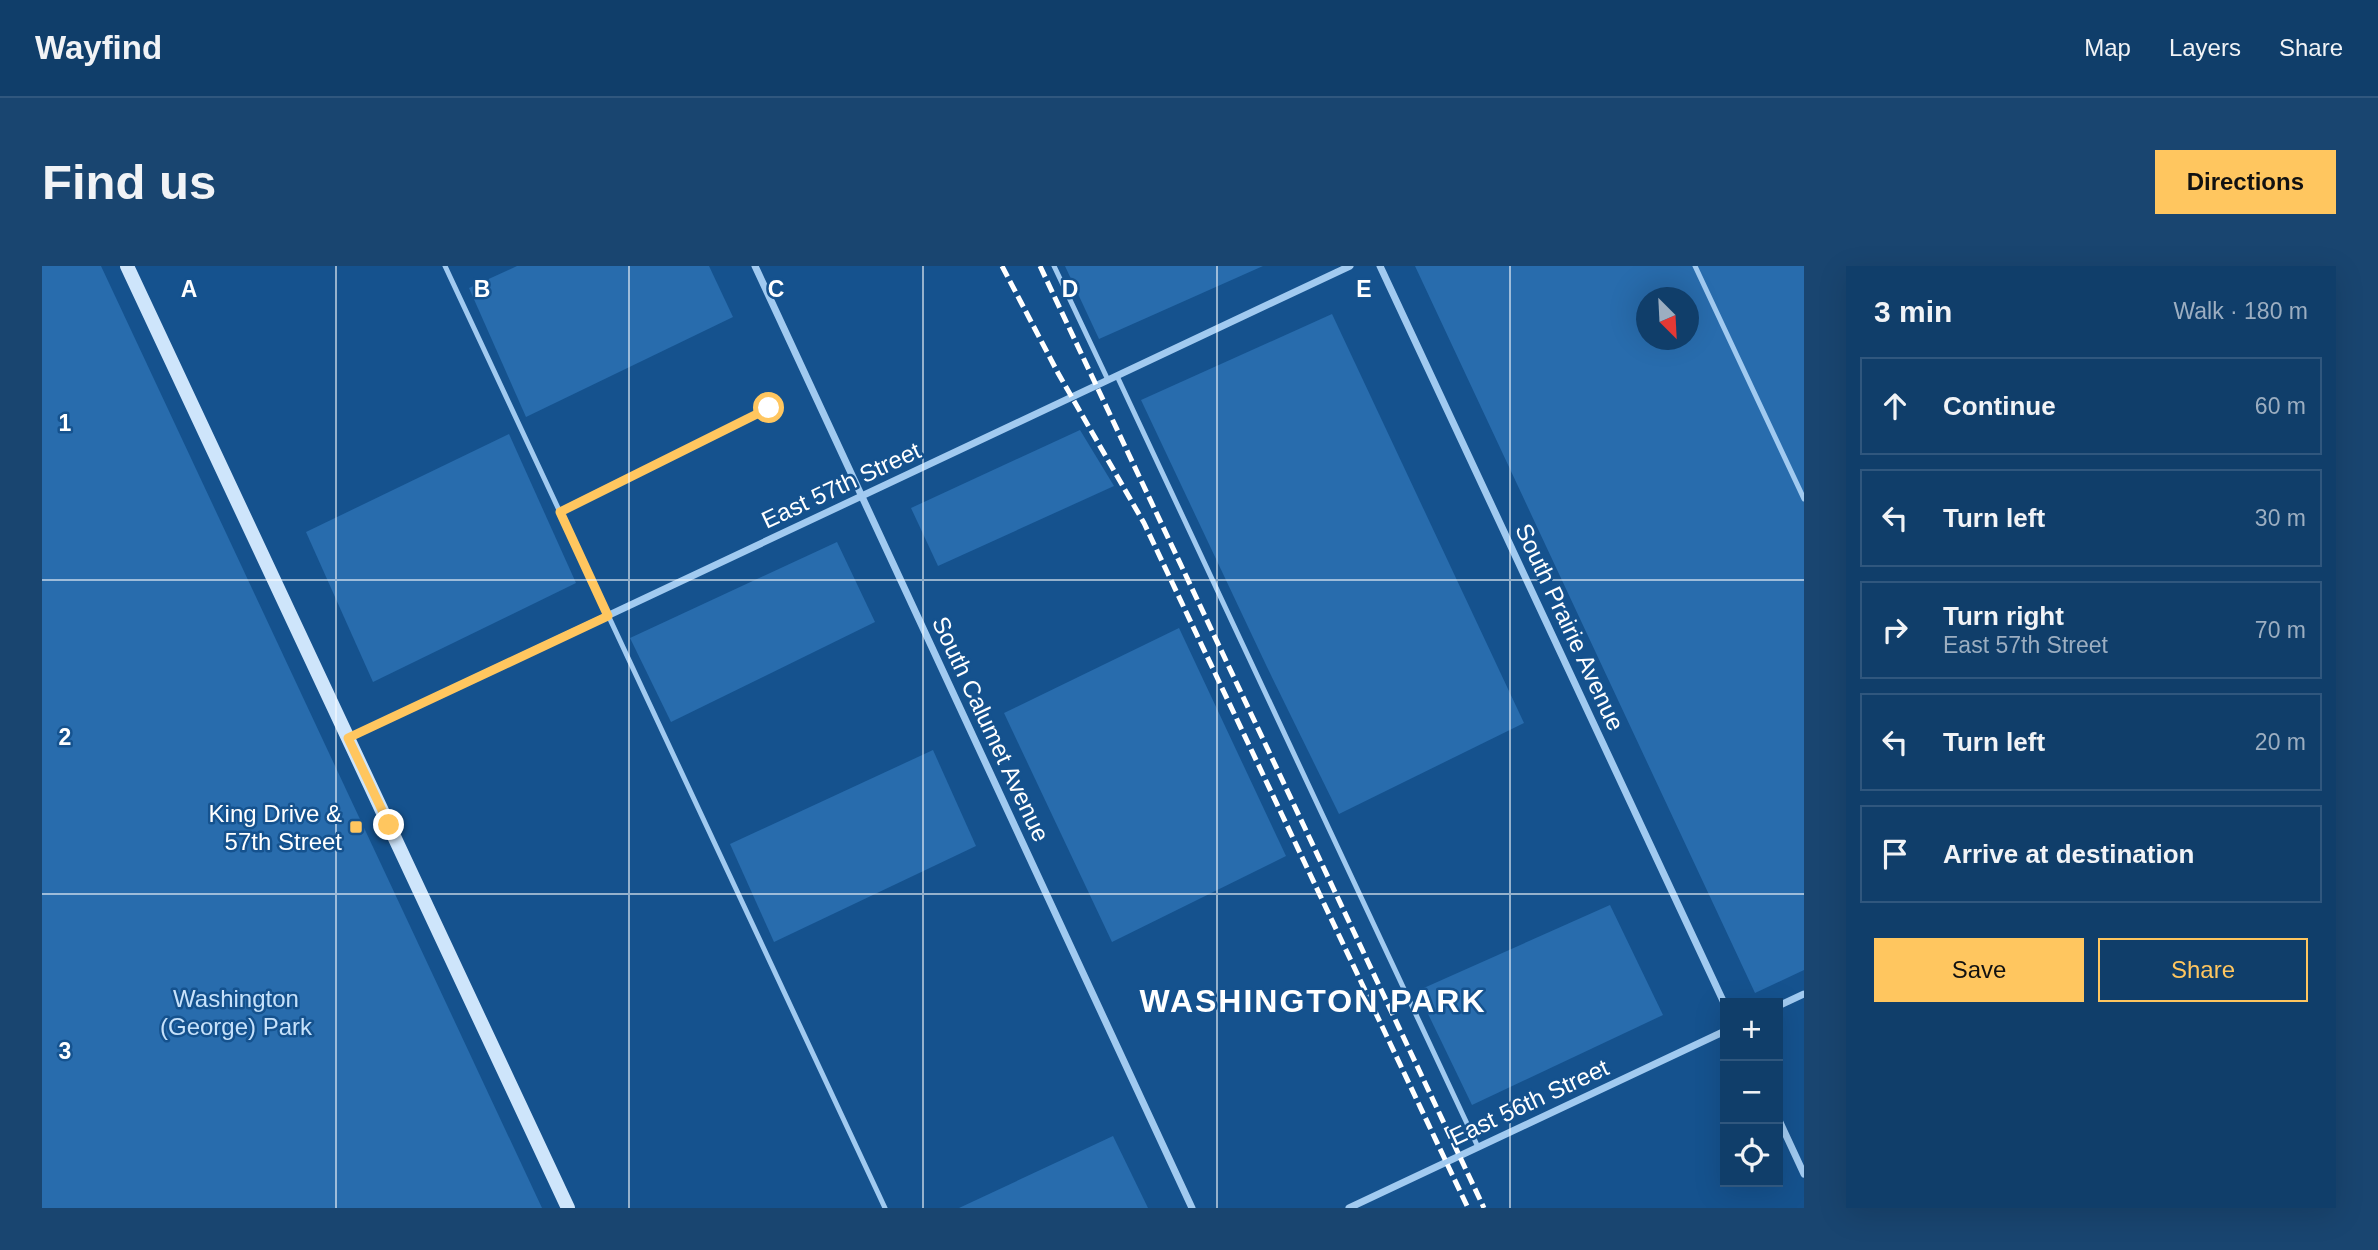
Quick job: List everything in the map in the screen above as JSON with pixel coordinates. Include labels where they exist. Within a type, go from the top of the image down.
[{"type":"street","points":[[127,266],[568,1208]]},
{"type":"street","name":"South Calumet Avenue","points":[[755,266],[1192,1208]]},
{"type":"street","name":"East 57th Street","points":[[348,738],[1350,266]]},
{"type":"street","name":"South Prairie Avenue","points":[[1380,266],[1722,998]]},
{"type":"street","points":[[1783,1004],[1804,994]]},
{"type":"street","name":"East 56th Street","points":[[1349,1208],[1720,1033]]},
{"type":"street","points":[[1781,1124],[1804,1174]]},
{"type":"lane","points":[[445,266],[885,1208]]},
{"type":"lane","points":[[1055,266],[1108,380]]},
{"type":"lane","points":[[1695,266],[1804,499]]},
{"type":"lane","points":[[1117,376],[1478,1147]]},
{"type":"lane","points":[[560,512],[769,408]]},
{"type":"green space","name":"Washington (George) Park","points":[[42,266],[101,266],[542,1208],[42,1208]]},
{"type":"green space","points":[[517,266],[709,266],[733,317],[526,417],[469,288]]},
{"type":"green space","points":[[1065,266],[1263,266],[1099,339]]},
{"type":"green space","points":[[1415,266],[1804,266],[1804,970],[1755,993]]},
{"type":"green space","points":[[1332,314],[1524,723],[1339,814],[1141,400]]},
{"type":"green space","points":[[1080,430],[1114,486],[938,566],[911,508]]},
{"type":"green space","points":[[509,434],[576,583],[373,682],[306,532]]},
{"type":"green space","points":[[837,542],[875,622],[671,722],[630,638]]},
{"type":"green space","points":[[1179,628],[1286,856],[1112,942],[1004,713]]},
{"type":"green space","points":[[933,750],[976,846],[774,942],[730,844]]},
{"type":"green space","points":[[1610,905],[1663,1015],[1472,1105],[1417,991]]},
{"type":"green space","points":[[1113,1136],[1148,1208],[959,1208]]},
{"type":"railway","points":[[1002,266],[1058,373],[1144,523],[1468,1208]]},
{"type":"railway","points":[[1040,266],[1484,1208]]},
{"type":"place","name":"King Drive & 57th Street","points":[[356,827]]},
{"type":"district","name":"WASHINGTON PARK","points":[[1313,1001]]},
{"type":"route","points":[[389,825],[348,738],[608,616],[560,512],[769,408]]}]
